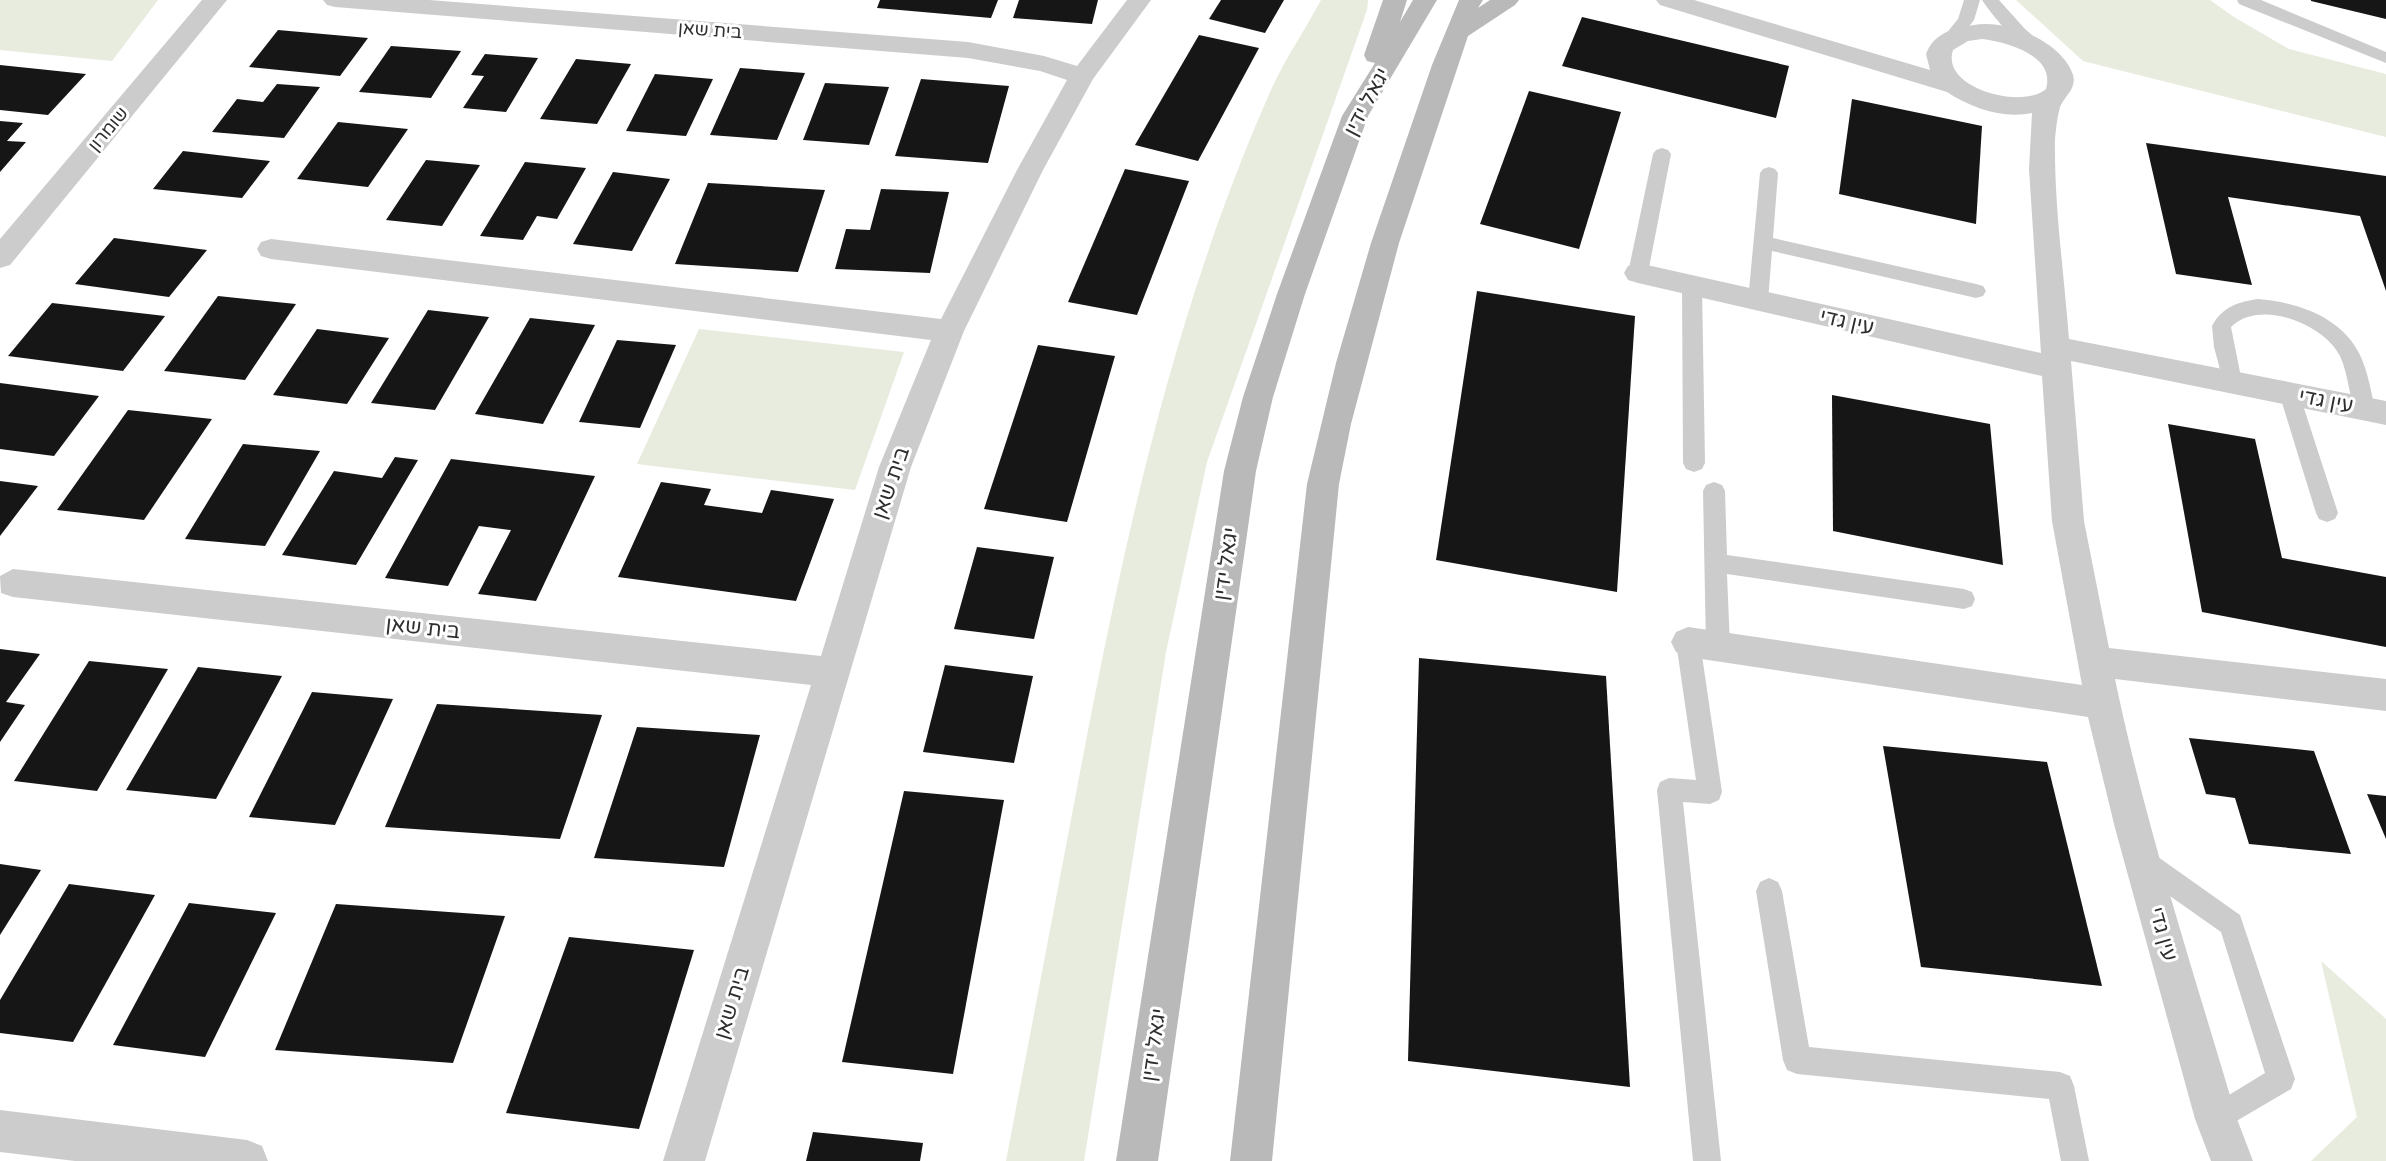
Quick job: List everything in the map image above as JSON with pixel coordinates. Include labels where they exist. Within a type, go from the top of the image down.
[{"type":"main road","points":[[1355,116],[1395,0]]},
{"type":"main road","name":"יגאל ידין","points":[[1137,1161],[1240,471],[1258,397],[1288,304],[1355,116],[1425,0]]},
{"type":"main road","points":[[1251,1161],[1323,484],[1338,412],[1366,309],[1423,130],[1457,32],[1471,0]]},
{"type":"main road","points":[[1457,32],[1507,0]]},
{"type":"street","name":"שומרון","points":[[0,258],[216,0]]},
{"type":"street","name":"בית שאן","points":[[335,0],[433,4],[969,50],[1044,64],[1082,76]]},
{"type":"street","name":"בית שאן","points":[[684,1161],[895,467],[949,331],[1030,170],[1082,76],[1139,0]]},
{"type":"street","points":[[1668,0],[1854,56],[1956,86],[2000,105],[2021,107],[2040,104],[2054,96],[2061,86],[2061,76],[2054,62],[2041,50],[2013,37],[1982,32],[1963,34],[1917,57],[1854,56]]},
{"type":"street","points":[[1944,45],[1939,61],[1944,73],[1956,86]]},
{"type":"street","name":"עין גדי","points":[[2054,96],[2046,108],[2043,121],[2042,169],[2068,521],[2103,704],[2142,861],[2216,1119],[2232,1161]]},
{"type":"street","name":"עין גדי","points":[[1980,98],[2007,115],[2026,132],[2037,149],[2042,169]]},
{"type":"street","points":[[271,249],[949,331]]},
{"type":"street","name":"עין גדי","points":[[1638,273],[1758,301],[2055,357],[2232,382],[2376,410]]},
{"type":"street","name":"בית שאן","points":[[13,584],[832,672]]},
{"type":"street","points":[[1703,645],[2103,704]]},
{"type":"street","points":[[2094,661],[2386,695]]},
{"type":"street","points":[[0,1131],[247,1161]]},
{"type":"lane","points":[[1944,45],[1966,20],[1972,0]]},
{"type":"lane","points":[[1990,0],[2019,33],[2041,50]]},
{"type":"lane","points":[[2245,0],[2284,14],[2330,36],[2386,58]]},
{"type":"lane","points":[[1638,273],[1662,154]]},
{"type":"lane","points":[[1758,301],[1769,173]]},
{"type":"lane","points":[[1763,242],[1976,291]]},
{"type":"lane","points":[[1692,286],[1694,463]]},
{"type":"lane","points":[[2232,382],[2221,329],[2225,321],[2237,310],[2258,307],[2283,309],[2307,316],[2326,327],[2344,344],[2376,410]]},
{"type":"lane","points":[[2289,393],[2327,513]]},
{"type":"lane","points":[[1707,1161],[1669,790],[1710,792],[1703,645],[1716,563],[1714,491]]},
{"type":"lane","points":[[1716,563],[1964,599]]},
{"type":"lane","points":[[2142,861],[2231,924],[2281,1079],[2216,1119]]},
{"type":"lane","points":[[1769,891],[1797,1059],[2060,1086],[2075,1161]]},
{"type":"shaded area","points":[[0,0],[158,0],[112,61],[0,50]]},
{"type":"shaded area","points":[[1321,0],[1368,0],[1367,10],[1207,462],[1166,652],[1084,1161],[1006,1161],[1098,681],[1156,423],[1180,338],[1237,172],[1271,90]]},
{"type":"shaded area","points":[[2016,0],[2210,0],[2289,49],[2386,74],[2386,137],[2083,61]]},
{"type":"shaded area","points":[[699,329],[904,352],[855,490],[637,464]]},
{"type":"shaded area","points":[[2321,961],[2386,1019],[2386,1161],[2311,1161],[2357,1117]]},
{"type":"building","points":[[880,0],[998,0],[991,18],[877,8]]},
{"type":"building","points":[[1019,0],[1098,0],[1092,24],[1013,18]]},
{"type":"building","points":[[1221,0],[1284,0],[1265,33],[1209,19]]},
{"type":"building","points":[[2386,0],[2386,19],[2311,1]]},
{"type":"building","points":[[1582,17],[1789,66],[1776,118],[1562,66]]},
{"type":"building","points":[[278,30],[368,38],[340,76],[249,67]]},
{"type":"building","points":[[1199,35],[1259,48],[1198,161],[1135,145]]},
{"type":"building","points":[[391,46],[461,51],[431,98],[359,92]]},
{"type":"building","points":[[485,54],[538,58],[506,112],[463,108],[484,76],[471,75]]},
{"type":"building","points":[[576,59],[631,64],[597,124],[540,119]]},
{"type":"building","points":[[0,65],[86,74],[48,115],[0,110]]},
{"type":"building","points":[[740,68],[805,73],[777,140],[710,135]]},
{"type":"building","points":[[655,74],[713,79],[686,136],[626,131]]},
{"type":"building","points":[[921,79],[1009,86],[988,163],[895,156]]},
{"type":"building","points":[[825,83],[889,87],[869,145],[803,140]]},
{"type":"building","points":[[277,84],[320,87],[284,138],[212,132],[237,99],[263,102]]},
{"type":"building","points":[[1529,91],[1621,112],[1579,249],[1480,224]]},
{"type":"building","points":[[1852,99],[1982,126],[1976,224],[1839,194]]},
{"type":"building","points":[[0,121],[23,123],[7,141],[26,142],[0,172]]},
{"type":"building","points":[[338,122],[408,129],[368,187],[297,179]]},
{"type":"building","points":[[2146,143],[2386,176],[2386,291],[2360,216],[2228,197],[2252,285],[2176,274]]},
{"type":"building","points":[[183,151],[270,161],[242,198],[153,189]]},
{"type":"building","points":[[426,160],[480,165],[442,226],[386,220]]},
{"type":"building","points":[[525,162],[586,168],[557,219],[537,216],[523,240],[480,236]]},
{"type":"building","points":[[1125,169],[1189,181],[1137,315],[1068,302]]},
{"type":"building","points":[[613,172],[670,179],[632,251],[573,244]]},
{"type":"building","points":[[708,183],[825,190],[798,272],[675,264]]},
{"type":"building","points":[[881,189],[949,192],[930,273],[835,269],[846,229],[870,230]]},
{"type":"building","points":[[114,238],[207,250],[169,297],[75,284]]},
{"type":"building","points":[[1477,291],[1635,316],[1617,592],[1436,560]]},
{"type":"building","points":[[218,296],[296,304],[245,380],[164,371]]},
{"type":"building","points":[[52,303],[165,316],[123,371],[8,356]]},
{"type":"building","points":[[428,310],[489,317],[435,410],[371,403]]},
{"type":"building","points":[[530,318],[595,325],[543,424],[475,414]]},
{"type":"building","points":[[317,329],[389,338],[347,404],[273,395]]},
{"type":"building","points":[[617,340],[676,345],[640,428],[579,422]]},
{"type":"building","points":[[1038,345],[1115,356],[1067,522],[984,509]]},
{"type":"building","points":[[0,383],[99,396],[54,456],[0,449]]},
{"type":"building","points":[[1832,395],[1990,424],[2003,565],[1833,531]]},
{"type":"building","points":[[128,410],[212,419],[144,520],[57,510]]},
{"type":"building","points":[[2168,424],[2255,439],[2282,558],[2386,577],[2386,647],[2202,612]]},
{"type":"building","points":[[243,444],[320,451],[265,546],[185,539]]},
{"type":"building","points":[[395,457],[418,460],[356,565],[282,555],[334,471],[382,478]]},
{"type":"building","points":[[451,459],[595,476],[536,601],[478,594],[511,530],[479,526],[448,586],[385,578]]},
{"type":"building","points":[[0,481],[38,486],[0,536]]},
{"type":"building","points":[[661,482],[711,489],[704,505],[762,513],[771,490],[834,499],[796,601],[618,577]]},
{"type":"building","points":[[977,547],[1054,557],[1034,639],[954,629]]},
{"type":"building","points":[[0,649],[40,654],[6,702],[25,705],[0,742]]},
{"type":"building","points":[[1419,658],[1606,676],[1630,1087],[1408,1061]]},
{"type":"building","points":[[89,661],[168,669],[97,791],[14,781]]},
{"type":"building","points":[[945,665],[1033,676],[1014,763],[923,752]]},
{"type":"building","points":[[198,667],[282,676],[216,799],[126,790]]},
{"type":"building","points":[[312,692],[393,699],[335,825],[249,817]]},
{"type":"building","points":[[437,704],[602,715],[560,839],[385,827]]},
{"type":"building","points":[[637,727],[760,735],[724,867],[594,858]]},
{"type":"building","points":[[2189,738],[2314,751],[2351,854],[2249,844],[2235,798],[2206,794]]},
{"type":"building","points":[[1883,746],[2047,762],[2102,986],[1921,967]]},
{"type":"building","points":[[904,791],[1004,800],[953,1074],[842,1062]]},
{"type":"building","points":[[2367,794],[2386,796],[2386,839]]},
{"type":"building","points":[[0,864],[41,870],[0,935]]},
{"type":"building","points":[[69,884],[155,895],[73,1042],[0,1033],[0,1000]]},
{"type":"building","points":[[189,903],[276,913],[205,1057],[113,1045]]},
{"type":"building","points":[[336,904],[505,916],[453,1063],[275,1050]]},
{"type":"building","points":[[569,937],[694,950],[639,1129],[506,1113]]},
{"type":"building","points":[[813,1132],[923,1143],[920,1161],[806,1161]]}]
